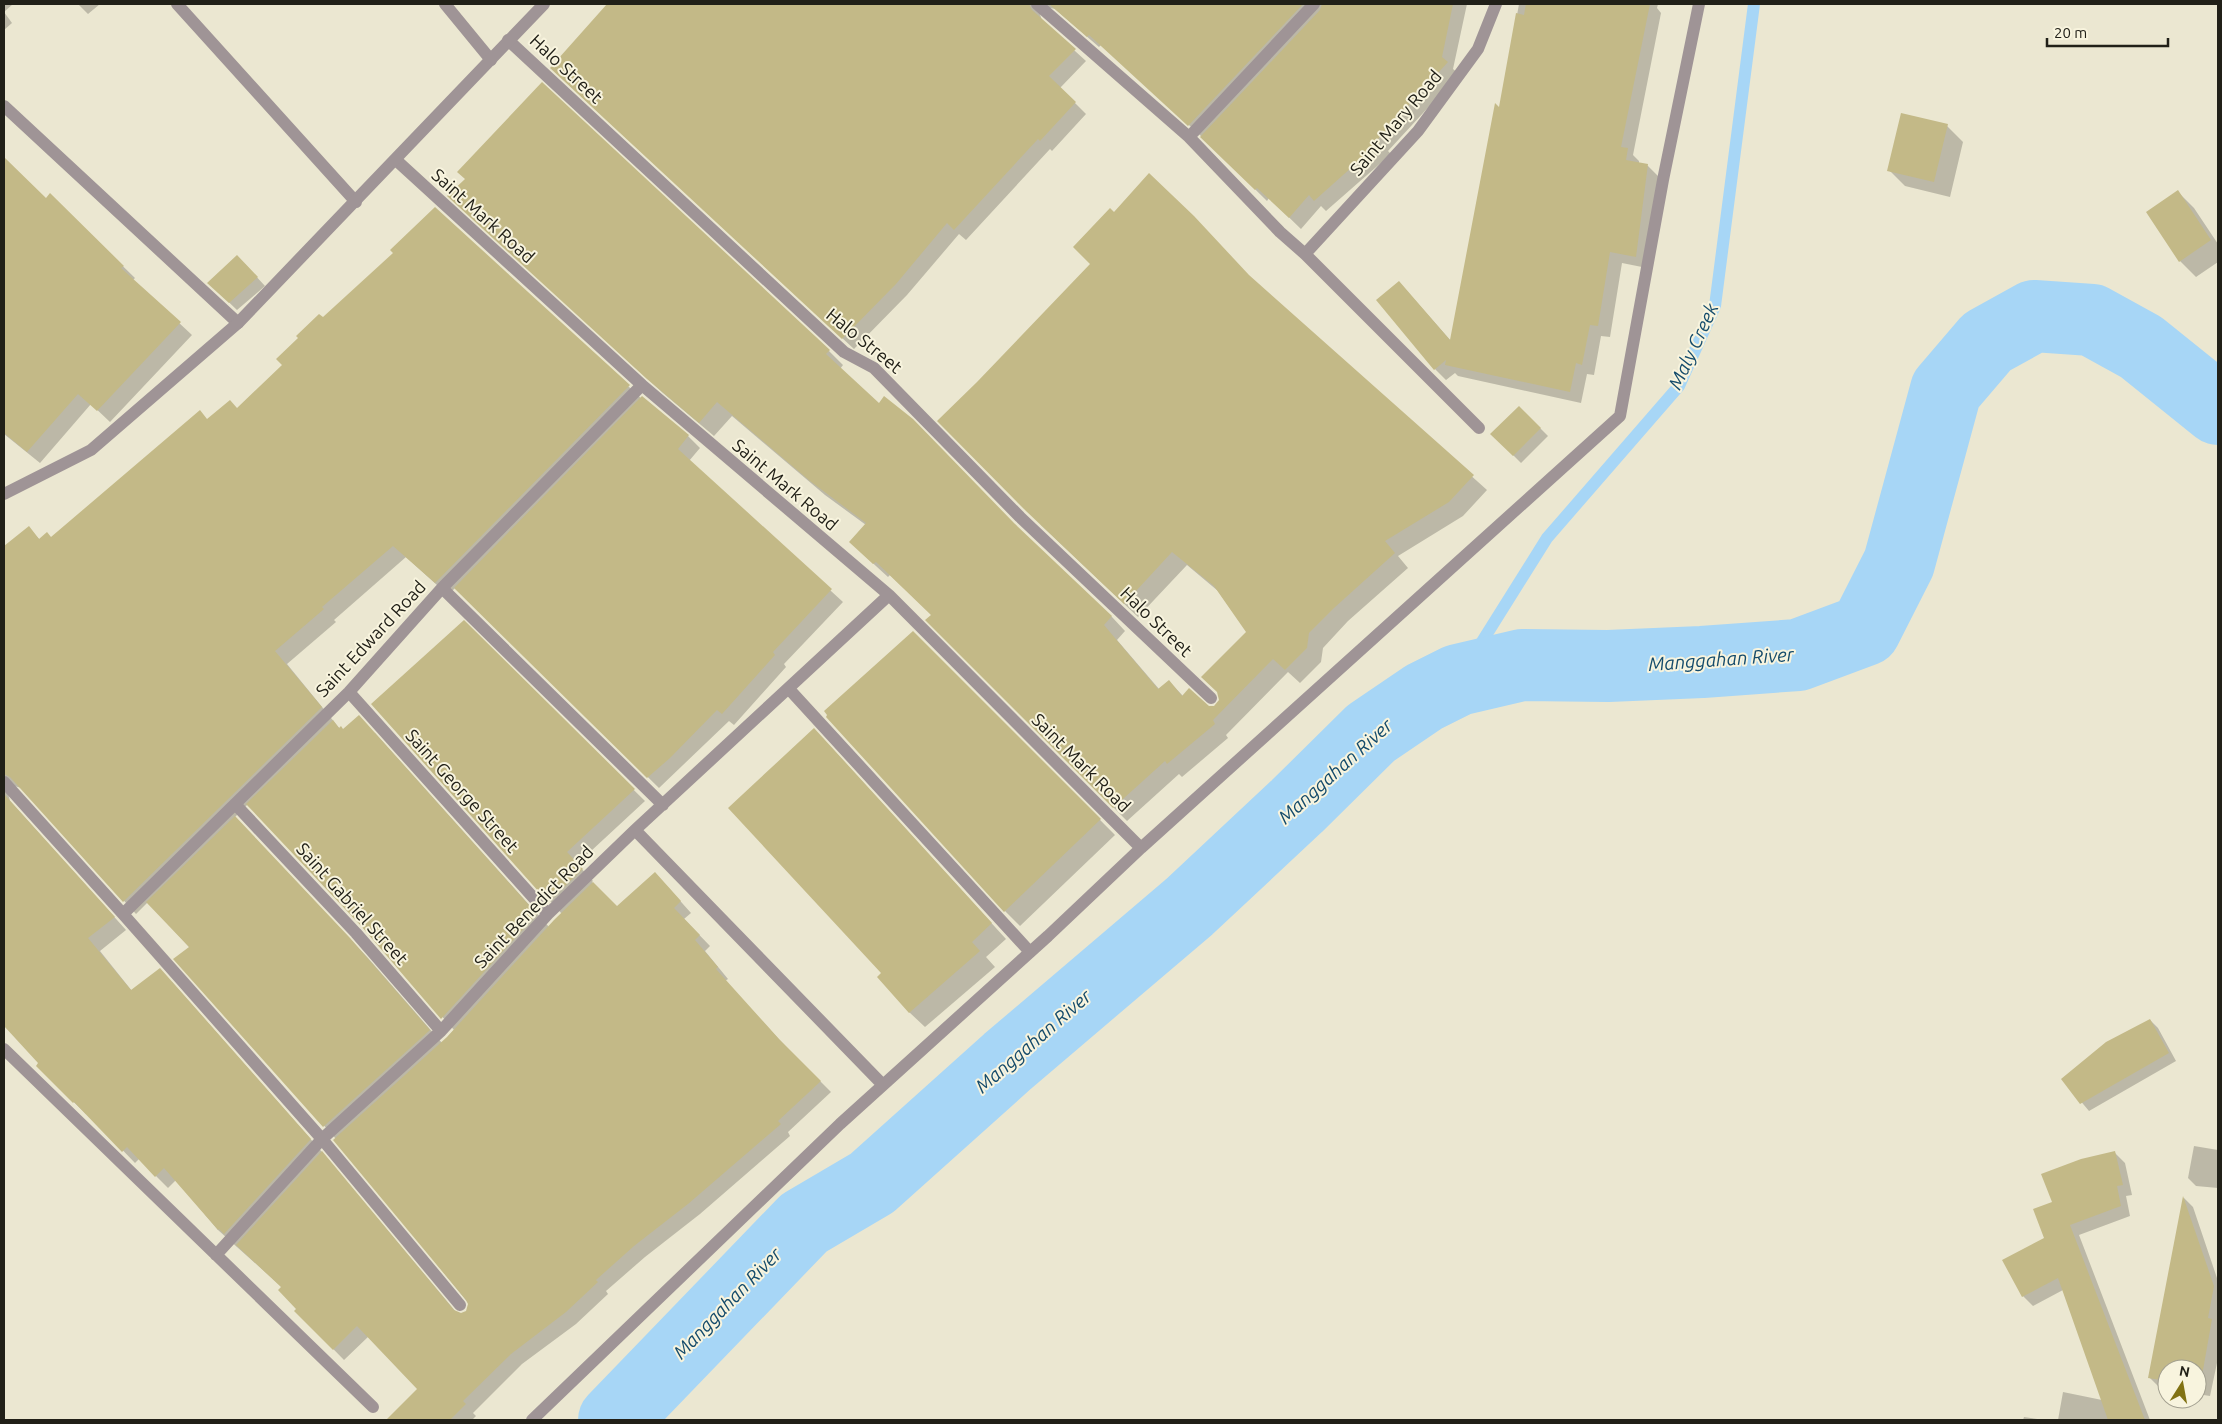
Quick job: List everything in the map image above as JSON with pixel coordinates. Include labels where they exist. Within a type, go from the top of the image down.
[{"type":"street","points":[[177,4],[356,202]]},
{"type":"street","points":[[445,4],[491,60]]},
{"type":"street","points":[[4,494],[92,450],[238,323],[544,4]]},
{"type":"street","points":[[1037,4],[1189,137],[1280,232],[1305,254],[1479,428]]},
{"type":"street","points":[[1189,137],[1314,4]]},
{"type":"street","name":"Saint Mary Road","points":[[1305,254],[1418,131],[1478,49],[1496,4]]},
{"type":"street","points":[[532,1420],[840,1124],[1030,952],[1141,848],[1255,748],[1620,416],[1663,180],[1699,4]]},
{"type":"street","name":"Halo Street","points":[[508,40],[844,352],[874,368],[1020,517],[1211,698]]},
{"type":"street","points":[[4,106],[238,323]]},
{"type":"street","name":"Saint Mark Road","points":[[396,160],[642,385],[889,595],[1141,848]]},
{"type":"street","name":"Saint Edward Road","points":[[124,914],[349,692],[442,588],[642,385]]},
{"type":"street","points":[[442,588],[662,805]]},
{"type":"street","name":"Saint Benedict Road","points":[[216,1255],[322,1139],[440,1031],[548,914],[635,830],[790,689],[889,595]]},
{"type":"street","points":[[790,689],[1030,952]]},
{"type":"street","name":"Saint George Street","points":[[349,692],[548,914]]},
{"type":"street","points":[[4,782],[124,914],[322,1139],[460,1305]]},
{"type":"street","name":"Saint Gabriel Street","points":[[235,804],[356,933],[440,1031]]},
{"type":"street","points":[[635,830],[883,1085]]},
{"type":"street","points":[[4,1049],[373,1408]]},
{"type":"building","points":[[607,4],[1029,4],[1032,10],[1076,49],[1049,76],[1076,102],[1040,141],[1038,139],[954,230],[947,223],[896,284],[842,339],[550,68]]},
{"type":"building","points":[[1049,4],[1303,4],[1188,126],[1089,35],[1087,37]]},
{"type":"building","points":[[1322,4],[1453,4],[1442,57],[1448,62],[1378,139],[1380,142],[1314,201],[1309,195],[1289,218],[1257,188],[1255,190],[1200,137],[1320,10]]},
{"type":"building","points":[[1526,4],[1650,4],[1621,147],[1628,148],[1626,160],[1648,164],[1636,257],[1610,252],[1598,326],[1590,325],[1582,365],[1576,363],[1570,392],[1445,365],[1446,360],[1434,370],[1376,300],[1399,281],[1450,340],[1495,103],[1499,107],[1516,13],[1524,15]]},
{"type":"building","points":[[542,82],[830,350],[826,354],[879,403],[884,396],[913,419],[1014,523],[1112,616],[1104,625],[1158,689],[1169,680],[1182,696],[1189,688],[1209,706],[1214,706],[1219,700],[1217,692],[1201,677],[1246,632],[1214,586],[1172,552],[1124,604],[1026,511],[937,421],[1090,264],[1073,247],[1110,208],[1114,212],[1149,173],[1194,216],[1249,275],[1474,475],[1449,502],[1385,541],[1395,553],[1309,633],[1307,648],[1285,670],[1273,659],[1213,720],[1215,724],[1167,764],[1165,761],[1113,808],[925,620],[931,615],[876,562],[873,564],[849,542],[866,523],[810,481],[717,402],[699,423],[647,379],[447,196],[465,179],[457,172]]},
{"type":"building","points":[[1901,113],[1948,124],[1934,182],[1887,171]]},
{"type":"building","points":[[4,157],[46,198],[50,193],[124,266],[121,268],[181,322],[97,411],[78,394],[27,452],[4,433]]},
{"type":"building","points":[[2178,190],[2211,240],[2179,262],[2146,212]]},
{"type":"building","points":[[435,207],[630,385],[435,583],[393,546],[322,607],[324,609],[275,651],[322,707],[123,902],[10,777],[4,774],[4,546],[29,526],[39,539],[47,532],[51,537],[200,410],[207,419],[230,400],[237,408],[282,365],[276,359],[298,338],[296,336],[319,314],[323,317],[393,253],[390,250]]},
{"type":"building","points":[[237,255],[258,277],[229,303],[207,283]]},
{"type":"building","points":[[642,396],[689,435],[678,449],[832,589],[773,652],[775,655],[722,714],[717,710],[670,758],[647,778],[454,588]]},
{"type":"building","points":[[1519,406],[1541,428],[1513,456],[1490,434]]},
{"type":"building","points":[[464,620],[635,789],[567,852],[583,869],[548,902],[371,704]]},
{"type":"building","points":[[913,631],[1101,819],[1004,912],[826,717],[827,715],[824,711]]},
{"type":"building","points":[[359,715],[537,914],[441,1019],[362,927],[246,804],[333,720],[339,728],[341,726],[343,729]]},
{"type":"building","points":[[814,728],[992,923],[972,942],[980,951],[909,1013],[877,977],[881,973],[728,808]]},
{"type":"building","points":[[4,794],[115,917],[88,938],[131,990],[160,968],[311,1139],[224,1234],[218,1230],[164,1168],[155,1177],[127,1147],[122,1152],[36,1066],[38,1063],[4,1026]]},
{"type":"building","points":[[235,816],[350,938],[430,1030],[323,1127],[173,959],[189,947],[146,902]]},
{"type":"building","points":[[655,872],[681,901],[674,908],[700,935],[695,940],[718,967],[716,969],[779,1039],[821,1081],[778,1121],[781,1124],[688,1204],[634,1246],[596,1280],[598,1282],[566,1312],[511,1354],[463,1401],[466,1404],[450,1420],[386,1420],[417,1389],[357,1326],[333,1350],[294,1311],[296,1309],[278,1290],[281,1287],[236,1245],[322,1151],[454,1310],[461,1313],[466,1311],[468,1304],[466,1300],[333,1140],[447,1037],[554,920],[593,882],[617,906]]},
{"type":"building","points":[[2150,1019],[2169,1053],[2080,1104],[2061,1079],[2106,1042]]},
{"type":"building","points":[[2115,1151],[2123,1185],[2117,1186],[2121,1206],[2070,1225],[2145,1420],[2108,1420],[2058,1278],[2022,1297],[2002,1260],[2044,1238],[2033,1209],[2052,1202],[2041,1174],[2081,1159]]},
{"type":"building","points":[[2183,1196],[2214,1286],[2208,1318],[2212,1319],[2205,1359],[2157,1359],[2157,1379],[2148,1378]]},
{"type":"waterway","name":"Maly Creek","points":[[1458,680],[1547,538],[1679,386],[1715,306],[1754,4]]},
{"type":"waterway","name":"Manggahan River","points":[[614,1420],[804,1223],[872,1183],[1008,1061],[1189,907],[1297,806],[1371,733],[1424,697],[1458,680],[1522,665],[1608,666],[1798,655],[1865,630],[1899,563],[1946,390],[1987,342],[2034,316],[2092,320],[2141,347],[2218,409]]}]
